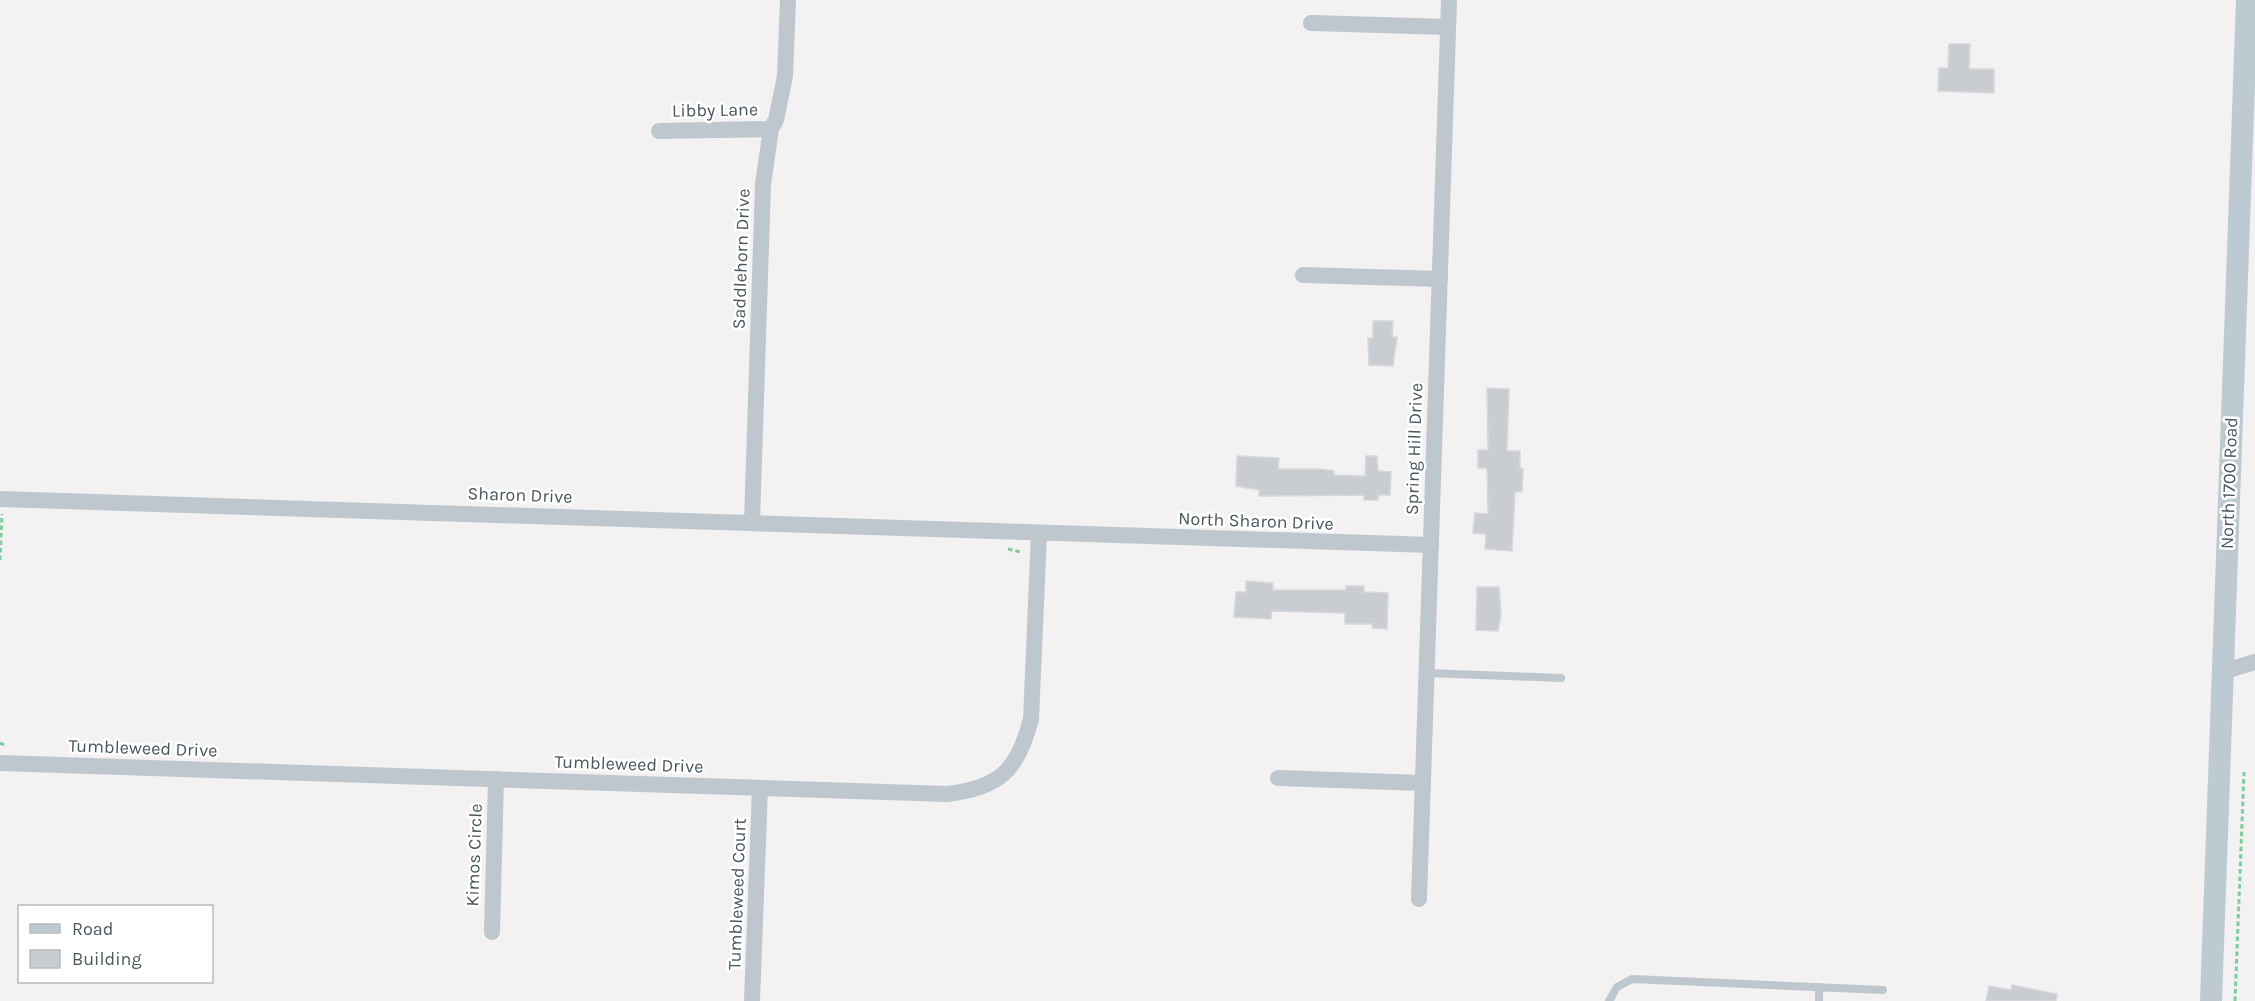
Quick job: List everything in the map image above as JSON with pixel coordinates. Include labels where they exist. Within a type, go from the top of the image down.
[{"type":"street","name":"Saddlehorn Drive","points":[[752,522],[763,184],[771,129],[776,120],[784,75],[788,0]]},
{"type":"street","name":"Spring Hill Drive","points":[[1419,899],[1449,0]]},
{"type":"street","name":"North 1700 Road","points":[[2211,1001],[2248,151],[2247,0]]},
{"type":"street","points":[[1311,23],[1448,27]]},
{"type":"street","name":"Libby Lane","points":[[659,131],[771,129]]},
{"type":"street","points":[[1303,275],[1440,279]]},
{"type":"street","name":"Sharon Drive","points":[[1,499],[752,522],[1039,534]]},
{"type":"street","name":"North Sharon Drive","points":[[1039,534],[1431,545]]},
{"type":"street","name":"Tumbleweed Drive","points":[[0,763],[947,794],[974,791],[999,779],[1017,758],[1031,719],[1039,534]]},
{"type":"street","points":[[2225,671],[2255,662]]},
{"type":"street","name":"Kimos Circle","points":[[492,932],[496,778]]},
{"type":"street","points":[[1278,778],[1423,783]]},
{"type":"street","name":"Tumbleweed Court","points":[[752,1001],[760,788]]},
{"type":"lane","points":[[1426,673],[1561,678]]},
{"type":"lane","points":[[1609,1001],[1617,987],[1632,979],[1883,990]]},
{"type":"lane","points":[[1819,987],[1819,1001]]},
{"type":"path","points":[[0,560],[1,499]]},
{"type":"path","points":[[2235,1001],[2244,772]]},
{"type":"building","points":[[1949,44],[1970,44],[1969,69],[1994,69],[1994,93],[1938,91],[1939,68],[1948,68]]},
{"type":"building","points":[[1373,321],[1393,321],[1392,337],[1397,337],[1393,366],[1369,365],[1368,338],[1373,338]]},
{"type":"building","points":[[1487,388],[1509,389],[1507,451],[1520,451],[1520,468],[1523,469],[1522,492],[1515,492],[1512,551],[1485,549],[1486,534],[1473,533],[1475,513],[1488,514],[1487,468],[1478,468],[1478,450],[1488,450]]},
{"type":"building","points":[[1237,456],[1279,458],[1278,469],[1320,469],[1334,471],[1334,475],[1365,476],[1366,456],[1377,456],[1378,471],[1391,472],[1390,495],[1378,495],[1378,500],[1364,500],[1364,495],[1259,496],[1259,490],[1236,486]]},
{"type":"building","points":[[1246,581],[1273,583],[1273,590],[1346,590],[1346,586],[1364,586],[1364,592],[1388,593],[1387,629],[1372,628],[1373,624],[1345,624],[1345,613],[1272,611],[1271,619],[1234,617],[1236,592],[1246,592]]},
{"type":"building","points":[[1477,587],[1499,587],[1501,615],[1498,631],[1476,630]]},
{"type":"building","points":[[2012,985],[2057,994],[2056,1001],[1986,1001],[1989,986],[2011,990]]}]
